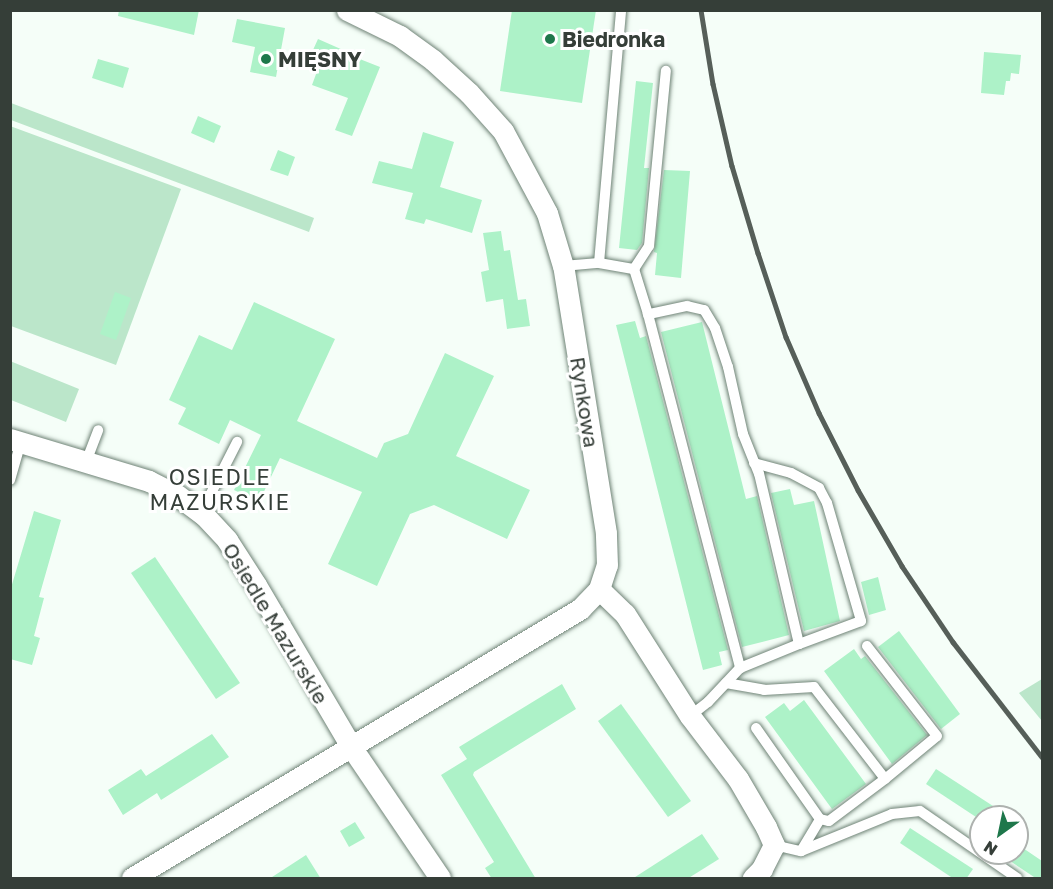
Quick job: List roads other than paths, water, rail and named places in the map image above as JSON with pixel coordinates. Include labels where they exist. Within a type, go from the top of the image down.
[{"type":"street","name":"Rynkowa","points":[[132,879],[580,609],[598,588],[607,565],[606,533],[563,266],[547,213],[503,131],[433,60],[386,27],[347,10]]},
{"type":"street","name":"Osiedle Mazurskie","points":[[16,441],[149,481],[177,495],[201,513],[227,540],[352,748],[440,879]]},
{"type":"street","points":[[598,588],[625,614],[690,716],[738,779],[774,845],[762,869],[753,879]]},
{"type":"lane","points":[[599,263],[621,10]]},
{"type":"lane","points":[[634,269],[650,246],[666,71]]},
{"type":"lane","points":[[563,266],[599,263],[634,269]]},
{"type":"lane","points":[[634,269],[648,314],[740,668]]},
{"type":"lane","points":[[648,314],[687,306],[704,310],[715,328],[728,367],[743,435],[754,464],[799,644]]},
{"type":"lane","points":[[86,462],[98,430]]},
{"type":"lane","points":[[10,480],[16,441]]},
{"type":"lane","points":[[201,513],[237,442]]},
{"type":"lane","points":[[690,716],[708,702],[740,668],[861,621],[827,502],[819,488],[791,473],[754,464]]},
{"type":"lane","points":[[756,728],[820,819],[829,821],[937,736],[867,646]]},
{"type":"lane","points":[[726,683],[764,690],[814,687],[885,779]]},
{"type":"lane","points":[[774,845],[801,851],[892,814],[920,811],[1017,879]]},
{"type":"lane","points":[[801,851],[820,819]]},
{"type":"railway","points":[[701,10],[713,84],[732,166],[786,337],[819,413],[858,490],[902,566],[953,642],[1042,757]]},
{"type":"place","name":"Biedronka","points":[[550,39]]},
{"type":"place","name":"MIĘSNY","points":[[266,59]]},
{"type":"district","name":"OSIEDLE MAZURSKIE","points":[[220,488]]}]
